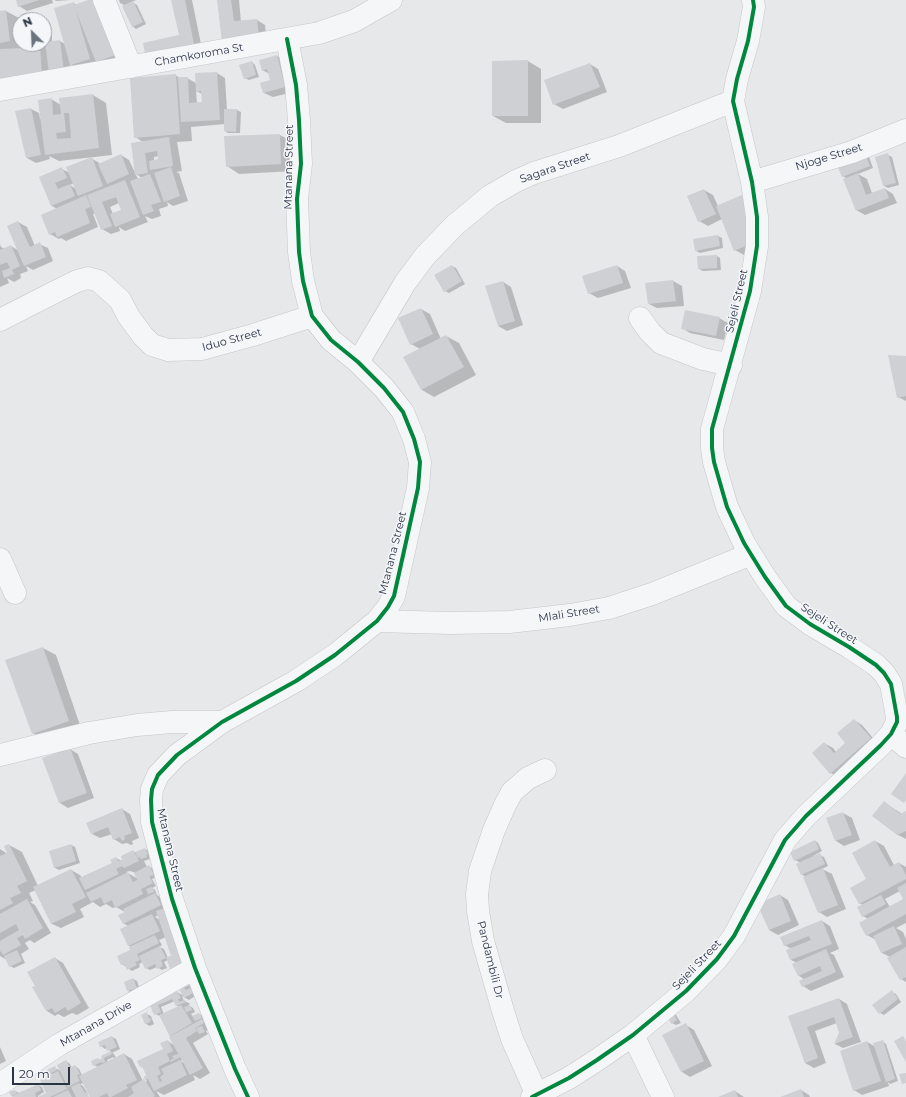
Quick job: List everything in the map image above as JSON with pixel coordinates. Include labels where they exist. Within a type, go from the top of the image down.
[{"type":"street","points":[[104,0],[131,67]]},
{"type":"street","name":"Chamkoroma St","points":[[0,90],[319,33],[345,25],[366,15],[391,0]]},
{"type":"street","name":"Sejeli Street","points":[[535,1096],[569,1078],[633,1035],[686,991],[728,946],[738,930],[785,840],[806,816],[900,728],[891,684],[884,673],[876,665],[810,624],[786,606],[765,577],[744,543],[727,508],[714,462],[712,429],[731,365],[750,291],[757,246],[757,217],[752,182],[733,102],[737,80],[748,41],[754,7],[753,0]]},
{"type":"street","name":"Mtanana Street","points":[[248,1097],[235,1069],[195,968],[172,899],[152,822],[151,793],[158,775],[177,755],[222,722],[296,680],[335,655],[377,621],[388,607],[394,596],[418,488],[420,462],[414,439],[403,412],[384,388],[358,362],[331,340],[312,316],[303,281],[299,252],[297,199],[301,164],[299,120],[296,85],[287,39]]},
{"type":"street","name":"Sagara Street","points":[[358,362],[405,282],[425,256],[455,225],[490,196],[516,181],[534,173],[619,146],[733,102]]},
{"type":"street","name":"Njoge Street","points":[[752,182],[852,152],[906,130]]},
{"type":"street","name":"Iduo Street","points":[[0,320],[77,281],[88,278],[99,281],[120,300],[143,336],[152,345],[168,350],[202,349],[253,335],[312,316]]},
{"type":"street","points":[[640,318],[650,332],[661,342],[703,359],[731,365]]},
{"type":"street","name":"Mlali Street","points":[[377,621],[450,623],[509,622],[570,615],[609,608],[652,594],[752,554]]},
{"type":"street","points":[[0,559],[15,592]]},
{"type":"street","points":[[0,754],[89,733],[130,726],[172,722],[222,722]]},
{"type":"street","name":"Pandambili Dr","points":[[535,1096],[512,1039],[503,1011],[483,941],[477,894],[480,871],[494,830],[505,804],[512,792],[528,778],[545,770]]},
{"type":"street","name":"Mtanana Drive","points":[[0,1084],[60,1044],[195,968]]},
{"type":"street","points":[[633,1035],[663,1097]]},
{"type":"building","points":[[16,0],[39,0],[18,7]]},
{"type":"building","points":[[88,0],[100,0],[121,53],[96,62],[76,11],[90,59],[70,65],[54,8],[74,2],[74,5]]},
{"type":"building","points":[[171,0],[185,0],[194,44],[145,54],[143,43],[179,35]]},
{"type":"building","points":[[217,0],[231,0],[234,21],[257,19],[259,38],[222,42]]},
{"type":"building","points":[[133,1],[143,22],[132,27],[122,6]]},
{"type":"building","points":[[6,10],[10,41],[0,43],[0,11]]},
{"type":"building","points":[[60,40],[64,72],[49,73],[46,52],[52,52],[52,41]]},
{"type":"building","points":[[12,48],[12,52],[40,52],[42,80],[0,82],[0,49]]},
{"type":"building","points":[[277,55],[285,87],[263,93],[260,83],[270,80],[267,69],[262,71],[259,60]]},
{"type":"building","points":[[528,60],[528,116],[492,116],[492,61]]},
{"type":"building","points":[[252,61],[256,75],[244,79],[239,65]]},
{"type":"building","points":[[590,63],[600,87],[553,105],[544,80]]},
{"type":"building","points":[[217,72],[220,120],[181,122],[178,77],[188,77],[189,103],[202,102],[201,91],[196,92],[195,73]]},
{"type":"building","points":[[176,74],[180,134],[134,138],[130,78]]},
{"type":"building","points":[[93,94],[99,148],[45,155],[38,100],[52,98],[53,115],[61,114],[59,98]],"holes":[[[64,113],[69,113],[71,138],[57,139],[56,133],[66,132]]]},
{"type":"building","points":[[31,108],[41,155],[26,158],[15,111]]},
{"type":"building","points":[[224,109],[237,109],[236,132],[224,131]]},
{"type":"building","points":[[280,134],[281,164],[226,167],[224,136]]},
{"type":"building","points":[[169,137],[173,166],[150,170],[149,161],[158,159],[157,151],[145,153],[148,173],[135,175],[131,143]]},
{"type":"building","points":[[888,153],[896,183],[883,186],[875,157]]},
{"type":"building","points":[[121,154],[129,174],[107,184],[98,164]]},
{"type":"building","points":[[865,154],[870,166],[842,177],[837,165]]},
{"type":"building","points":[[92,157],[103,186],[78,196],[66,167]]},
{"type":"building","points":[[62,167],[67,178],[55,183],[58,189],[70,184],[75,196],[51,206],[39,177]]},
{"type":"building","points":[[171,167],[180,196],[164,202],[154,173]]},
{"type":"building","points":[[858,173],[866,195],[885,188],[889,198],[856,211],[843,179]]},
{"type":"building","points":[[150,174],[161,202],[151,205],[154,211],[143,215],[130,181]]},
{"type":"building","points":[[125,180],[140,217],[115,227],[110,214],[121,210],[116,197],[102,202],[112,226],[101,230],[87,195]]},
{"type":"building","points":[[704,189],[716,214],[698,222],[687,196]]},
{"type":"building","points":[[86,195],[91,207],[85,209],[90,223],[57,237],[55,232],[49,235],[41,215]]},
{"type":"building","points":[[742,195],[760,240],[734,251],[716,206]]},
{"type":"building","points":[[18,221],[30,247],[40,242],[46,257],[24,266],[7,226]]},
{"type":"building","points":[[718,235],[720,246],[695,251],[693,239]]},
{"type":"building","points":[[11,245],[20,266],[12,270],[14,274],[4,278],[2,271],[10,268],[7,262],[0,265],[0,250]]},
{"type":"building","points":[[717,255],[717,268],[698,269],[697,256]]},
{"type":"building","points":[[452,265],[462,281],[444,292],[434,275]]},
{"type":"building","points":[[617,265],[623,283],[588,294],[582,276]]},
{"type":"building","points":[[673,280],[676,301],[648,304],[645,283]]},
{"type":"building","points":[[503,281],[515,321],[498,326],[485,286]]},
{"type":"building","points":[[421,308],[433,334],[410,345],[398,318]]},
{"type":"building","points":[[685,310],[720,317],[716,336],[681,329]]},
{"type":"building","points":[[446,335],[464,367],[421,390],[403,357]]},
{"type":"building","points":[[888,355],[906,356],[906,396],[897,398]]},
{"type":"building","points":[[43,647],[69,721],[32,734],[5,660]]},
{"type":"building","points":[[854,719],[871,738],[830,774],[812,753],[824,742],[834,753],[845,743],[837,733]]},
{"type":"building","points":[[70,748],[87,793],[59,803],[42,758]]},
{"type":"building","points":[[906,773],[906,800],[904,803],[891,794]]},
{"type":"building","points":[[884,801],[900,814],[906,811],[906,831],[897,835],[872,816]]},
{"type":"building","points":[[122,808],[132,833],[124,836],[125,839],[122,841],[120,837],[113,840],[108,827],[91,834],[86,823]]},
{"type":"building","points":[[843,812],[852,835],[835,841],[826,818]]},
{"type":"building","points":[[815,840],[819,849],[794,861],[790,852]]},
{"type":"building","points":[[875,840],[890,867],[899,862],[906,875],[906,879],[859,904],[850,888],[866,879],[852,853]]},
{"type":"building","points":[[9,844],[27,881],[17,886],[21,893],[10,898],[13,903],[0,910],[0,856],[7,853],[4,846]]},
{"type":"building","points":[[71,844],[76,861],[54,868],[49,851]]},
{"type":"building","points":[[145,848],[148,854],[146,855],[147,857],[141,859],[140,857],[138,858],[135,852]]},
{"type":"building","points":[[133,850],[139,861],[124,868],[122,866],[116,869],[119,874],[85,890],[79,878],[112,863],[110,860],[116,857],[118,861],[122,860],[121,856]]},
{"type":"building","points":[[820,853],[825,864],[801,875],[796,864]]},
{"type":"building","points":[[149,865],[154,875],[149,876],[153,883],[141,889],[143,894],[115,908],[112,900],[104,904],[101,897],[91,902],[86,893],[128,872],[133,882],[137,880],[140,886],[134,873]]},
{"type":"building","points":[[823,868],[838,905],[818,913],[803,877]]},
{"type":"building","points":[[71,869],[86,897],[72,904],[76,912],[51,924],[33,887]]},
{"type":"building","points":[[906,883],[906,914],[866,936],[859,923],[903,899],[897,888]]},
{"type":"building","points":[[152,887],[154,892],[148,894],[146,889]]},
{"type":"building","points":[[155,893],[161,905],[123,924],[118,915],[125,912],[123,909]]},
{"type":"building","points":[[780,894],[791,921],[769,930],[757,904]]},
{"type":"building","points":[[881,895],[886,904],[862,917],[857,907]]},
{"type":"building","points":[[27,899],[43,928],[25,939],[23,935],[17,938],[21,945],[3,955],[1,951],[0,952],[0,941],[19,930],[16,924],[0,933],[0,914]]},
{"type":"building","points":[[171,906],[184,965],[170,969],[166,957],[171,956],[156,911]]},
{"type":"building","points":[[152,914],[160,931],[128,946],[120,929]]},
{"type":"building","points":[[822,920],[832,944],[790,960],[786,950],[811,940],[809,936],[784,946],[780,937]]},
{"type":"building","points":[[894,926],[902,944],[881,953],[873,936]]},
{"type":"building","points":[[155,935],[159,943],[137,954],[140,960],[135,962],[137,965],[127,970],[124,964],[121,965],[117,956],[130,950],[129,947]]},
{"type":"building","points":[[160,946],[166,958],[161,960],[163,966],[157,969],[155,964],[145,969],[139,956]]},
{"type":"building","points":[[906,947],[906,977],[900,980],[887,958]]},
{"type":"building","points":[[826,949],[836,972],[802,987],[799,981],[822,971],[820,966],[798,976],[792,964]]},
{"type":"building","points":[[17,950],[22,961],[9,967],[4,956]]},
{"type":"building","points":[[55,957],[81,1003],[68,1011],[65,1007],[55,1013],[52,1008],[46,1011],[32,987],[35,986],[27,972]]},
{"type":"building","points":[[133,978],[137,988],[127,991],[124,982]]},
{"type":"building","points":[[194,983],[184,988],[186,990],[192,987],[195,992],[184,998],[177,985]]},
{"type":"building","points":[[892,990],[898,999],[879,1014],[872,1005]]},
{"type":"building","points":[[177,991],[181,998],[178,999],[179,1002],[185,1000],[186,1002],[176,1006],[172,999],[158,1005],[161,1012],[154,1015],[148,1001]]},
{"type":"building","points":[[839,998],[853,1037],[834,1044],[839,1033],[834,1017],[807,1027],[818,1058],[805,1063],[788,1016]]},
{"type":"building","points":[[181,1005],[192,1023],[170,1036],[159,1015]]},
{"type":"building","points":[[190,1005],[192,1010],[186,1012],[184,1007]]},
{"type":"building","points":[[672,1011],[677,1020],[671,1024],[666,1014]]},
{"type":"building","points":[[147,1012],[149,1019],[151,1018],[151,1020],[145,1024],[141,1015]]},
{"type":"building","points":[[199,1013],[202,1018],[195,1021],[192,1016]]},
{"type":"building","points":[[202,1019],[204,1023],[195,1028],[197,1031],[186,1038],[203,1068],[190,1075],[169,1037]]},
{"type":"building","points":[[686,1023],[704,1061],[681,1072],[662,1035]]},
{"type":"building","points":[[202,1026],[205,1032],[199,1034],[196,1028]]},
{"type":"building","points":[[112,1036],[117,1047],[107,1051],[105,1045],[100,1047],[98,1042]]},
{"type":"building","points":[[903,1036],[906,1041],[906,1062],[894,1041]]},
{"type":"building","points":[[168,1040],[173,1051],[167,1054],[170,1061],[158,1067],[161,1074],[157,1076],[160,1082],[162,1081],[160,1077],[164,1074],[161,1069],[180,1060],[187,1075],[154,1091],[148,1079],[145,1080],[144,1077],[146,1075],[142,1066],[140,1067],[137,1061],[163,1049],[160,1043]]},
{"type":"building","points":[[883,1040],[895,1079],[886,1082],[873,1043]]},
{"type":"building","points":[[867,1041],[881,1081],[853,1091],[840,1051]]},
{"type":"building","points":[[111,1051],[112,1054],[104,1058],[105,1062],[101,1062],[93,1066],[91,1061],[98,1058],[99,1060],[102,1058],[101,1056]]},
{"type":"building","points":[[124,1053],[137,1080],[126,1085],[128,1088],[111,1097],[109,1097],[107,1093],[99,1097],[90,1097],[79,1076]]},
{"type":"building","points":[[178,1054],[180,1057],[171,1062],[170,1060],[174,1059],[172,1056]]},
{"type":"building","points":[[66,1060],[70,1068],[75,1065],[80,1074],[77,1075],[80,1081],[68,1087],[57,1065]]},
{"type":"building","points":[[55,1066],[57,1070],[49,1074],[47,1070]]},
{"type":"building","points":[[58,1071],[67,1089],[50,1097],[38,1097],[46,1093],[40,1080]]},
{"type":"building","points":[[906,1073],[906,1083],[902,1084],[899,1074]]},
{"type":"building","points":[[144,1079],[155,1096],[128,1097],[134,1093],[131,1087]]},
{"type":"building","points":[[79,1083],[85,1093],[87,1092],[89,1097],[76,1097],[71,1087]]},
{"type":"building","points":[[38,1084],[41,1090],[35,1093],[36,1097],[11,1097]]},
{"type":"building","points":[[801,1089],[804,1097],[780,1097]]},
{"type":"building","points":[[15,1090],[17,1094],[11,1096],[9,1092]]},
{"type":"building","points":[[68,1090],[72,1097],[53,1097]]},
{"type":"building","points":[[735,1090],[738,1097],[718,1097]]},
{"type":"cycle path","points":[[532,1097],[569,1078],[597,1060],[633,1035],[686,991],[717,959],[734,936],[785,840],[806,816],[881,745],[891,734],[897,722],[891,684],[884,673],[876,665],[810,624],[786,606],[765,577],[744,543],[727,507],[714,462],[712,429],[750,291],[757,246],[757,217],[752,182],[733,101],[737,79],[748,41],[754,7],[753,0]]},
{"type":"cycle path","points":[[248,1097],[235,1069],[195,968],[172,899],[152,822],[152,789],[158,775],[177,755],[222,722],[296,681],[335,655],[377,621],[388,607],[394,596],[418,488],[420,462],[414,439],[403,412],[384,388],[358,362],[331,340],[312,316],[303,281],[299,252],[297,199],[301,164],[299,120],[296,85],[287,39]]}]
